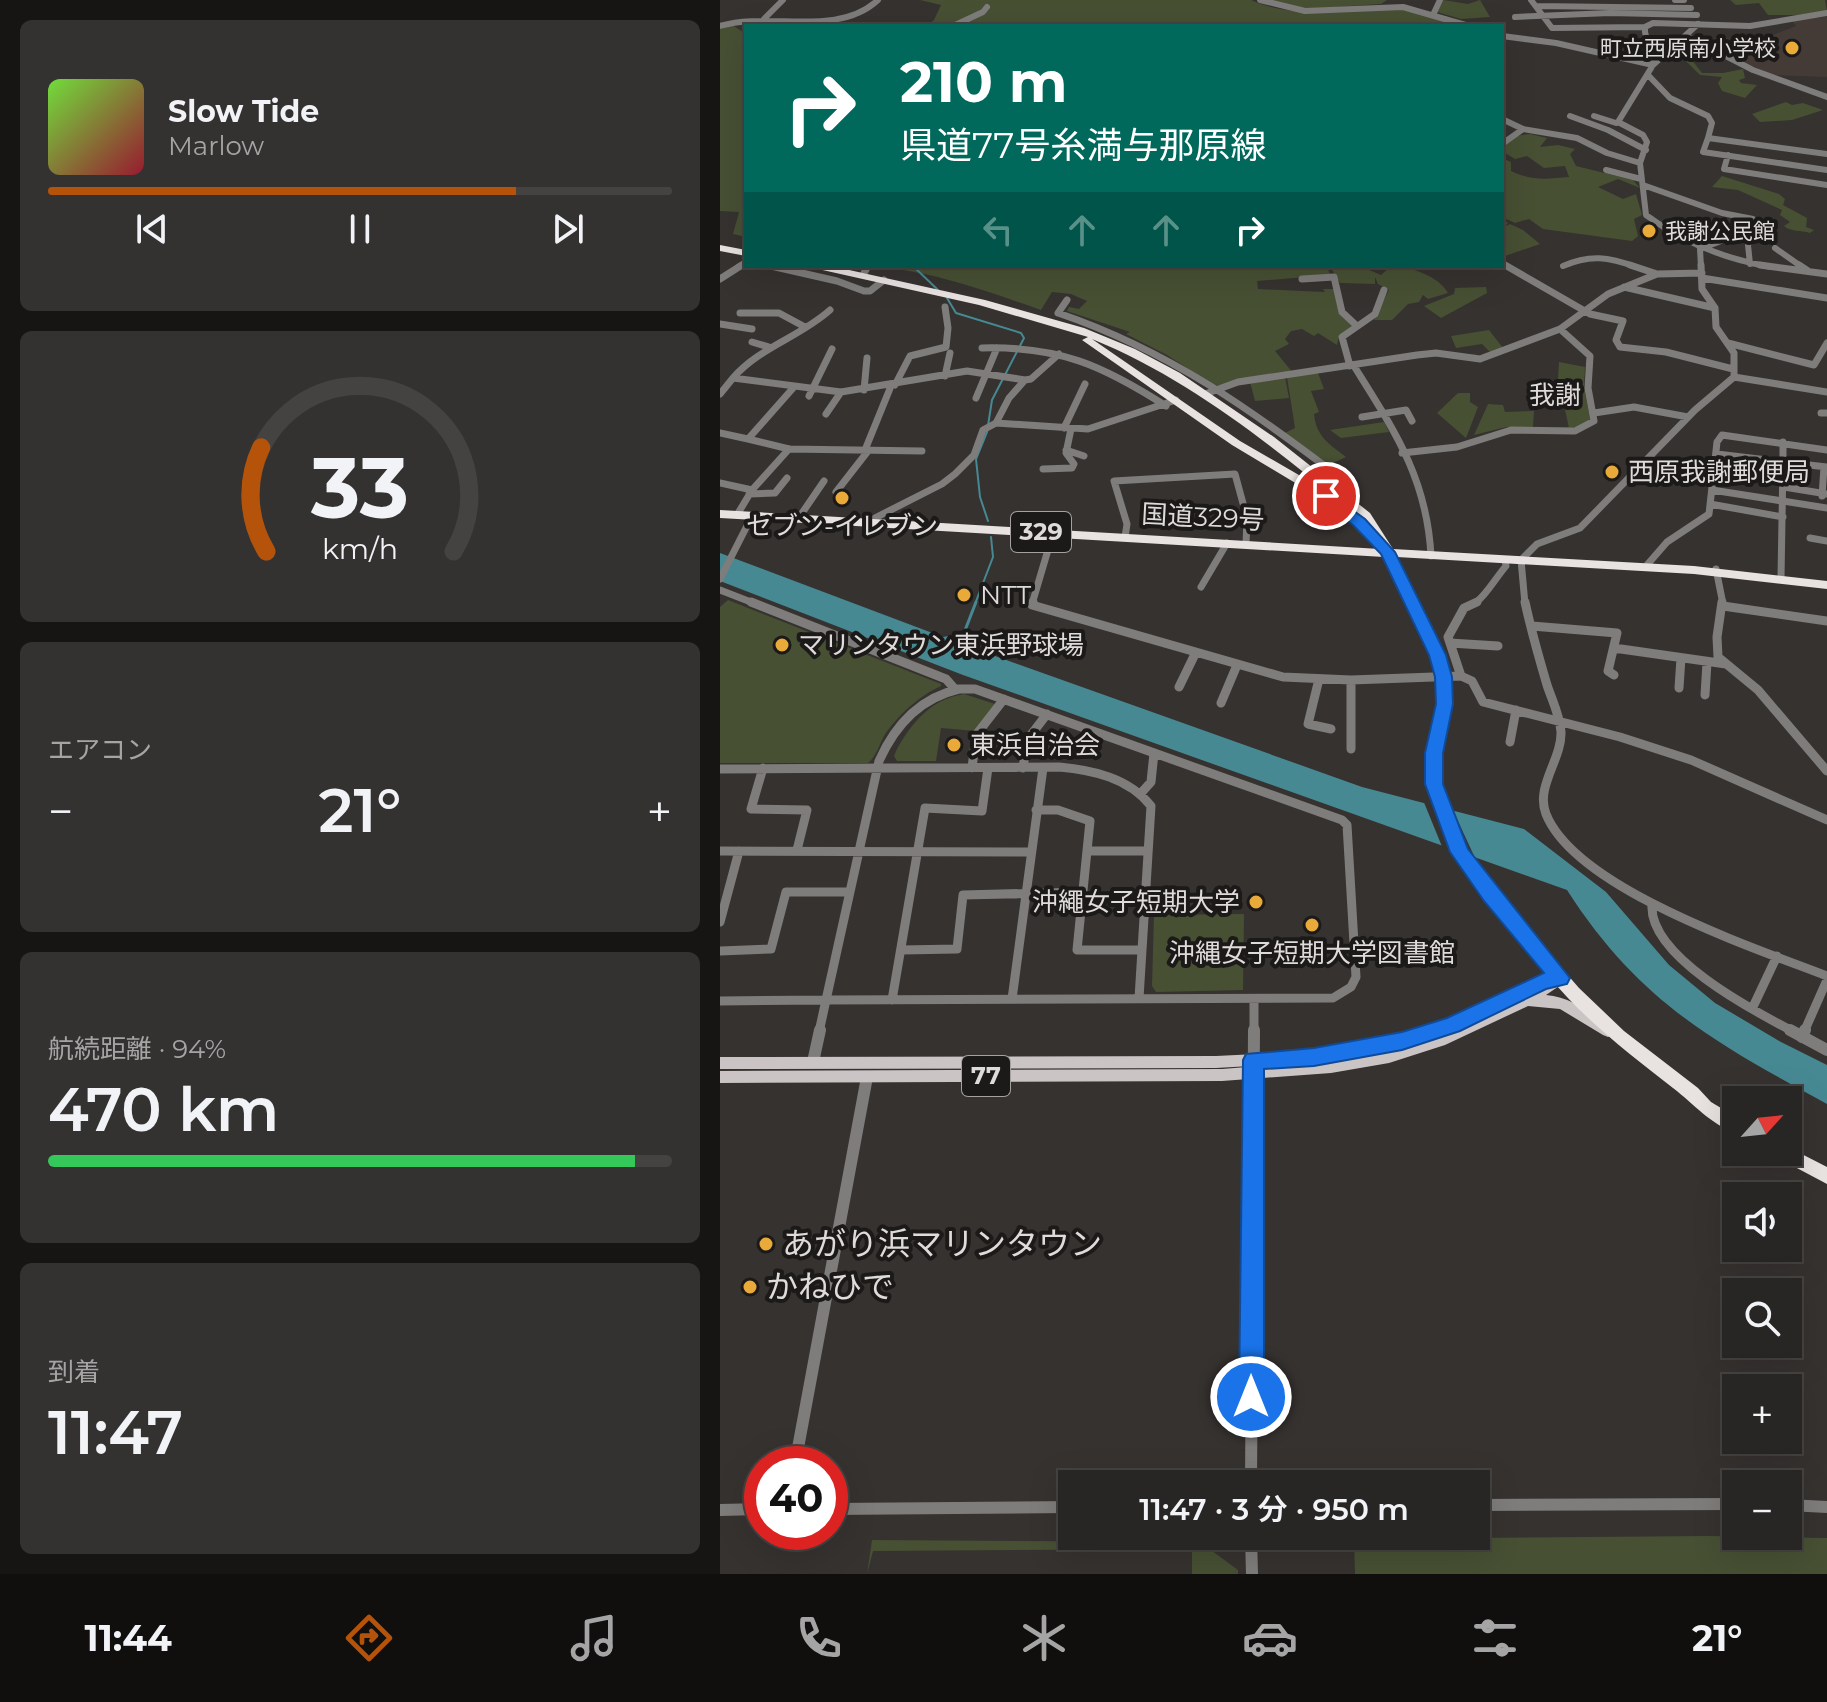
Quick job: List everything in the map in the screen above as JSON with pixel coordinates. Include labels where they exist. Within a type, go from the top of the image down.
[{"type":"highway","points":[[720,248],[744,260]]},
{"type":"highway","points":[[842,268],[866,270],[884,280],[920,287],[1104,339],[1210,394],[1296,457],[1348,500],[1373,525],[1388,552],[1433,643],[1444,677],[1445,704],[1433,768],[1438,798],[1460,852],[1491,896],[1560,978],[1618,1036],[1722,1117]]},
{"type":"highway","points":[[1039,319],[1091,342],[1171,401],[1326,496],[1360,522],[1388,552]]},
{"type":"highway","points":[[1171,401],[1158,379],[1167,374],[1176,375]]},
{"type":"highway","points":[[1203,419],[1216,420],[1224,415],[1210,394]]},
{"type":"highway","name":"国道329号","points":[[720,514],[1431,556],[1716,569],[1827,585]]},
{"type":"highway","points":[[1692,1093],[1722,1107]]},
{"type":"highway","points":[[1802,1154],[1827,1167]]},
{"type":"highway","points":[[1802,1163],[1827,1176]]},
{"type":"main road","name":"77","points":[[720,1077],[867,1077],[1253,1067],[1389,1057],[1445,1039],[1549,989],[1560,978]]},
{"type":"main road","name":"77","points":[[720,1063],[1253,1067],[1411,1039],[1453,1025],[1542,982],[1560,978]]},
{"type":"main road","points":[[1510,1007],[1555,1000],[1573,1007],[1590,1021],[1618,1036]]},
{"type":"street","points":[[764,19],[783,0]]},
{"type":"street","points":[[720,26],[733,19],[806,22],[864,13],[878,0]]},
{"type":"street","points":[[1260,0],[1298,10],[1394,6],[1462,24]]},
{"type":"street","points":[[1295,0],[1298,10]]},
{"type":"street","points":[[1433,15],[1440,0]]},
{"type":"street","points":[[1653,65],[1698,24],[1697,15],[1684,0],[1675,0]]},
{"type":"street","points":[[1534,3],[1691,8]]},
{"type":"street","points":[[1534,3],[1552,28],[1645,27],[1653,23],[1750,26],[1827,13]]},
{"type":"street","points":[[957,24],[987,7]]},
{"type":"street","points":[[1515,17],[1610,13],[1697,15]]},
{"type":"street","points":[[839,17],[841,24]]},
{"type":"street","points":[[1590,144],[1617,123],[1653,65],[1654,52],[1646,42],[1645,27]]},
{"type":"street","points":[[1504,36],[1556,43],[1653,65]]},
{"type":"street","points":[[1687,36],[1753,70],[1827,97]]},
{"type":"street","points":[[1648,75],[1674,101],[1712,120],[1703,152],[1827,170]]},
{"type":"street","points":[[1570,116],[1608,130],[1646,150]]},
{"type":"street","points":[[1594,116],[1643,135],[1647,142],[1640,163],[1646,215],[1669,232],[1700,249],[1733,261],[1827,274]]},
{"type":"street","points":[[1504,120],[1523,129],[1577,138],[1607,153],[1640,163]]},
{"type":"street","points":[[1504,141],[1523,129]]},
{"type":"street","points":[[1708,138],[1827,154]]},
{"type":"street","points":[[1807,182],[1814,153]]},
{"type":"street","points":[[1728,155],[1724,169],[1827,185]]},
{"type":"street","points":[[1606,170],[1712,210],[1753,219],[1756,229],[1747,252],[1750,264]]},
{"type":"street","points":[[1700,249],[1742,233],[1752,234]]},
{"type":"street","points":[[1775,248],[1811,273]]},
{"type":"street","points":[[1700,249],[1704,294],[1715,308],[1716,327],[1734,353],[1733,373],[1580,528],[1537,544],[1521,560],[1520,579],[1561,740],[1543,799],[1553,828],[1565,843],[1652,904],[1827,978],[1802,1037]]},
{"type":"street","points":[[1563,266],[1579,257],[1595,255],[1657,274],[1702,275],[1827,298]]},
{"type":"street","points":[[720,279],[744,261]]},
{"type":"street","points":[[1504,264],[1587,311],[1605,319],[1623,321],[1616,340],[1620,347],[1666,352],[1733,373],[1827,392]]},
{"type":"street","points":[[780,268],[837,281],[864,291],[873,289],[884,280]]},
{"type":"street","points":[[1210,394],[1227,385],[1436,353],[1480,359],[1560,329],[1608,294],[1657,274]]},
{"type":"street","points":[[1302,279],[1334,277],[1342,312],[1357,326]]},
{"type":"street","points":[[1624,287],[1715,308]]},
{"type":"street","points":[[1384,290],[1375,314],[1341,341],[1352,366],[1384,414],[1425,502],[1431,556]]},
{"type":"street","points":[[1067,300],[1058,313],[1126,337],[1210,394],[1226,395],[1346,482]]},
{"type":"street","points":[[836,492],[866,450],[893,385],[910,356],[946,347],[948,328],[945,307]]},
{"type":"street","points":[[720,394],[745,366],[769,347],[818,321],[830,310]]},
{"type":"street","points":[[740,313],[779,313],[805,327]]},
{"type":"street","points":[[720,324],[752,329]]},
{"type":"street","points":[[1402,453],[1465,445],[1476,438],[1509,430],[1576,431],[1594,421],[1588,388],[1590,356],[1560,329]]},
{"type":"street","points":[[1015,347],[1018,337]]},
{"type":"street","points":[[752,342],[769,347]]},
{"type":"street","points":[[1728,343],[1814,365],[1827,343]]},
{"type":"street","points":[[982,348],[1015,347],[1059,354],[1104,369],[1171,401]]},
{"type":"street","points":[[976,398],[997,348]]},
{"type":"street","points":[[812,393],[832,349]]},
{"type":"street","points":[[945,376],[950,353]]},
{"type":"street","points":[[996,423],[1009,398],[1025,380],[1059,354]]},
{"type":"street","points":[[745,355],[756,357]]},
{"type":"street","points":[[864,390],[867,358]]},
{"type":"street","points":[[731,363],[745,366]]},
{"type":"street","points":[[1042,370],[1052,373]]},
{"type":"street","points":[[733,378],[794,387],[812,393],[864,390],[967,371],[1025,380]]},
{"type":"street","points":[[1043,469],[1072,468],[1074,464],[1066,450],[1067,428],[1085,384]]},
{"type":"street","points":[[1226,395],[1227,385]]},
{"type":"street","points":[[748,439],[794,387]]},
{"type":"street","points":[[826,414],[841,392]]},
{"type":"street","points":[[867,522],[942,484],[974,455],[983,430],[996,423],[1097,427],[1171,401]]},
{"type":"street","points":[[1594,413],[1634,407],[1688,417]]},
{"type":"street","points":[[1362,417],[1406,410],[1412,421]]},
{"type":"street","points":[[720,433],[789,449],[922,451]]},
{"type":"street","points":[[1647,565],[1675,533],[1709,514],[1717,442],[1722,435],[1827,450]]},
{"type":"street","points":[[907,451],[912,441]]},
{"type":"street","points":[[1781,577],[1785,501],[1781,459],[1783,442]]},
{"type":"street","points":[[737,515],[750,492],[789,449]]},
{"type":"street","points":[[1066,450],[1084,456]]},
{"type":"street","points":[[1712,490],[1824,507],[1826,467],[1717,454]]},
{"type":"street","points":[[1125,537],[1127,524],[1114,481],[1235,474],[1247,518],[1246,544]]},
{"type":"street","points":[[720,483],[750,492],[775,493],[787,478]]},
{"type":"street","points":[[798,519],[824,481]]},
{"type":"street","points":[[1784,487],[1825,493]]},
{"type":"street","points":[[1710,504],[1783,517]]},
{"type":"street","points":[[720,579],[752,516]]},
{"type":"street","points":[[1053,533],[1032,605],[1283,677],[1351,680],[1461,676],[1472,681],[1483,702],[1558,720],[1691,760],[1827,820]]},
{"type":"street","points":[[1810,538],[1827,541]]},
{"type":"street","points":[[1201,587],[1227,543]]},
{"type":"street","points":[[1461,676],[1448,637],[1464,608],[1480,601],[1487,587],[1506,566],[1505,560]]},
{"type":"street","points":[[1716,569],[1723,606],[1717,637],[1718,657],[1758,690],[1827,771]]},
{"type":"street","points":[[720,590],[946,679],[954,688]]},
{"type":"street","points":[[1723,606],[1827,621]]},
{"type":"street","points":[[1532,626],[1617,633],[1607,672]]},
{"type":"street","points":[[1450,643],[1472,648],[1484,644],[1498,646]]},
{"type":"street","points":[[1614,648],[1728,665]]},
{"type":"street","points":[[1179,687],[1196,652]]},
{"type":"street","points":[[1679,688],[1681,658]]},
{"type":"street","points":[[1705,695],[1707,662]]},
{"type":"street","points":[[1221,703],[1237,665]]},
{"type":"street","points":[[1319,679],[1308,724],[1331,729]]},
{"type":"street","points":[[1351,680],[1351,749]]},
{"type":"street","points":[[720,1001],[827,1000],[1139,998],[1333,998],[1351,987],[1356,977],[1347,825],[1342,820],[975,689],[954,688],[934,696],[905,720],[889,741],[878,767],[850,892],[827,1000],[813,1062]]},
{"type":"street","points":[[972,768],[976,735],[1004,699]]},
{"type":"street","points":[[1510,742],[1516,710]]},
{"type":"street","points":[[1023,768],[1027,740],[1047,714]]},
{"type":"street","points":[[1142,792],[1151,782],[1154,753]]},
{"type":"street","points":[[720,769],[878,767],[1082,770],[1142,792],[1151,806],[1139,998]]},
{"type":"street","points":[[763,768],[751,809],[807,810],[797,850]]},
{"type":"street","points":[[892,1000],[925,808],[982,811],[988,768]]},
{"type":"street","points":[[1012,999],[1043,768]]},
{"type":"street","points":[[1036,810],[1058,810],[1090,821],[1077,950],[1142,950]]},
{"type":"street","points":[[720,851],[1030,852]]},
{"type":"street","points":[[720,922],[739,851]]},
{"type":"street","points":[[1087,851],[1148,851]]},
{"type":"street","points":[[720,951],[771,949],[786,892],[850,892]]},
{"type":"street","points":[[901,950],[957,949],[963,895],[1083,892]]},
{"type":"street","points":[[1652,904],[1651,917],[1669,944],[1723,991],[1827,1050]]},
{"type":"street","points":[[1752,1009],[1777,956]]},
{"type":"street","points":[[1251,1470],[1254,999]]},
{"type":"street","points":[[798,1446],[867,1077]]},
{"type":"street","points":[[1490,1505],[1722,1504]]},
{"type":"street","points":[[1802,1506],[1827,1507]]},
{"type":"street","points":[[848,1509],[1058,1507]]},
{"type":"street","points":[[720,1510],[744,1509]]},
{"type":"street","points":[[1251,1550],[1252,1574]]},
{"type":"shaded area","points":[[1827,17],[1827,77],[1770,75],[1702,39],[1768,37],[1796,26],[1792,20]]},
{"type":"green space","points":[[920,0],[1251,0],[1291,11],[1407,10],[1455,24],[929,24],[941,5]]},
{"type":"green space","points":[[1268,0],[1387,0],[1381,4],[1303,9]]},
{"type":"green space","points":[[1443,0],[1468,4],[1480,0],[1490,17],[1461,19],[1437,12]]},
{"type":"green space","points":[[1730,0],[1825,0],[1827,11],[1768,15],[1759,3],[1736,5]]},
{"type":"green space","points":[[731,24],[744,33],[744,237],[733,234],[739,212],[720,211],[720,28]]},
{"type":"green space","points":[[1677,52],[1688,55],[1702,73],[1743,69],[1745,78],[1739,80],[1741,83],[1757,85],[1745,98],[1722,91],[1718,83],[1722,77],[1700,75]]},
{"type":"green space","points":[[1786,102],[1792,105],[1803,103],[1823,110],[1792,120],[1760,122],[1752,114]]},
{"type":"green space","points":[[1530,134],[1547,138],[1540,147],[1558,145],[1575,149],[1570,154],[1576,166],[1633,180],[1640,188],[1618,179],[1598,187],[1623,199],[1636,194],[1642,215],[1634,219],[1638,236],[1632,241],[1543,229],[1529,219],[1515,223],[1504,218],[1504,159],[1511,162],[1511,171],[1532,178],[1569,177],[1565,166],[1544,168],[1527,156],[1515,159],[1505,153],[1506,143],[1516,136]]},
{"type":"green space","points":[[1722,176],[1779,194],[1785,199],[1783,205],[1807,218],[1806,227],[1814,230],[1810,233],[1790,229],[1784,226],[1790,222],[1780,215],[1782,210],[1738,190],[1712,187]]},
{"type":"green space","points":[[1510,224],[1523,230],[1540,244],[1504,256],[1504,227]]},
{"type":"green space","points":[[881,268],[1328,268],[1330,275],[1257,281],[1258,289],[1325,292],[1323,289],[1335,289],[1338,303],[1354,325],[1339,336],[1337,345],[1318,333],[1314,336],[1302,329],[1291,331],[1285,339],[1289,344],[1275,351],[1293,373],[1215,386],[1167,355],[1126,334],[1130,332],[1067,311],[1069,307],[1079,309],[1087,301],[1071,294],[1052,292],[1041,310],[943,278]]},
{"type":"green space","points":[[1331,268],[1365,268],[1381,275],[1389,268],[1406,268],[1431,277],[1448,293],[1428,299],[1423,295],[1419,302],[1408,304],[1392,320],[1374,320],[1389,290],[1378,284],[1375,277],[1375,284],[1340,283]]},
{"type":"green space","points":[[1486,287],[1487,293],[1441,318],[1424,306],[1454,294],[1455,288]]},
{"type":"green space","points":[[1489,330],[1503,348],[1490,352],[1482,344],[1456,348],[1451,336]]},
{"type":"green space","points":[[1559,362],[1585,367],[1584,387],[1590,419],[1583,426],[1569,428],[1558,378]]},
{"type":"green space","points":[[1318,373],[1324,389],[1311,391],[1319,412],[1314,414],[1317,428],[1324,439],[1346,457],[1329,465],[1285,433],[1295,428],[1287,377]]},
{"type":"green space","points":[[1285,377],[1289,398],[1255,401],[1250,382]]},
{"type":"green space","points":[[1458,393],[1470,393],[1470,402],[1478,407],[1466,438],[1437,413]]},
{"type":"green space","points":[[1488,404],[1503,405],[1505,412],[1534,411],[1533,427],[1506,427],[1474,435]]},
{"type":"green space","points":[[1384,422],[1389,432],[1341,438],[1330,430]]},
{"type":"green space","name":"マリンタウン東浜野球場","points":[[728,600],[941,686],[902,714],[868,763],[720,763],[720,607]]},
{"type":"green space","points":[[964,694],[995,704],[976,731],[941,728],[936,761],[897,761],[894,756],[896,751],[923,714],[942,701]]},
{"type":"green space","points":[[1244,914],[1243,990],[1156,992],[1152,986],[1154,915]]},
{"type":"green space","points":[[1722,1536],[1722,1550],[1802,1550],[1802,1538],[1827,1538],[1827,1574],[1355,1574],[1354,1550],[1490,1550],[1490,1538]]},
{"type":"green space","points":[[872,1540],[1058,1541],[1058,1550],[873,1551],[867,1574]]},
{"type":"green space","points":[[1192,1550],[1211,1550],[1238,1570],[1238,1574],[1192,1574]]},
{"type":"water","points":[[720,553],[943,637],[964,633],[970,647],[1362,787],[1524,829],[1606,892],[1669,965],[1715,1003],[1827,1065],[1827,1104],[1802,1090],[1802,1086],[1795,1086],[1714,1039],[1651,991],[1594,929],[1567,890],[963,675],[720,581]]},
{"type":"pier","points":[[1423,800],[1451,806],[1475,858],[1443,849]]},
{"type":"waterway","points":[[915,268],[938,290]]},
{"type":"waterway","points":[[947,298],[956,313],[1021,333],[1024,338],[992,400],[987,432],[976,459],[980,497],[988,521]]},
{"type":"waterway","points":[[975,604],[993,557],[991,537]]},
{"type":"waterway","points":[[964,633],[976,602]]},
{"type":"place","name":"町立西原南小学校","points":[[1792,48]]},
{"type":"place","name":"我謝公民館","points":[[1649,231]]},
{"type":"place","name":"西原我謝郵便局","points":[[1612,472]]},
{"type":"place","name":"セブン-イレブン","points":[[842,498]]},
{"type":"place","name":"NTT","points":[[964,595]]},
{"type":"place","name":"マリンタウン東浜野球場","points":[[782,645]]},
{"type":"place","name":"東浜自治会","points":[[954,745]]},
{"type":"place","name":"沖繩女子短期大学","points":[[1256,902]]},
{"type":"place","name":"沖縄女子短期大学図書館","points":[[1312,925]]},
{"type":"place","name":"あがり浜マリンタウン","points":[[766,1244]]},
{"type":"place","name":"かねひで","points":[[750,1287]]},
{"type":"district","name":"我謝","points":[[1555,395]]},
{"type":"route","points":[[1251,1397],[1253,1060],[1314,1057],[1402,1041],[1453,1025],[1542,982],[1560,978],[1491,896],[1460,852],[1434,784],[1434,753],[1445,704],[1444,677],[1438,655],[1388,552],[1360,522],[1326,496]]}]
